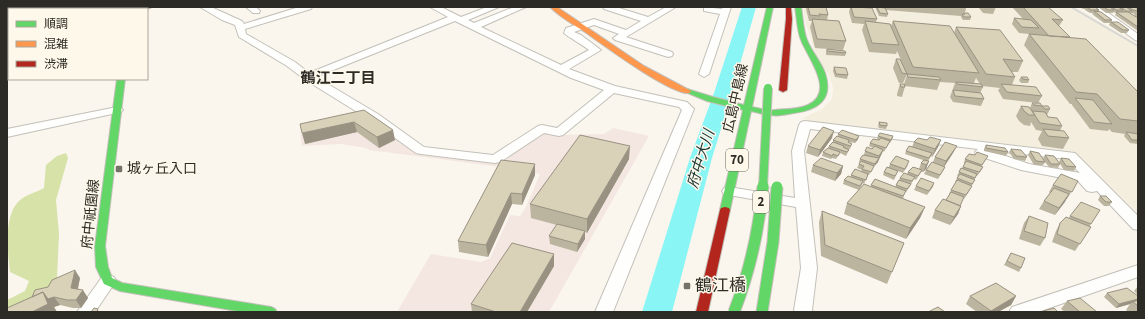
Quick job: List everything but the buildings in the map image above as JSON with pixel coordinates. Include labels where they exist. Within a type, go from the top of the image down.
[{"type":"main road","points":[[553,7],[646,72],[664,82],[694,94],[748,110],[771,113],[804,109],[819,102],[824,96],[825,90],[820,73],[804,39],[798,7]]},
{"type":"main road","name":"広島中島線","points":[[702,312],[770,7]]},
{"type":"main road","points":[[776,7],[777,18]]},
{"type":"main road","points":[[781,119],[789,24],[787,7]]},
{"type":"main road","points":[[751,294],[769,198],[771,113],[787,43],[787,7]]},
{"type":"main road","name":"府中祇園線","points":[[108,281],[102,267],[100,246],[121,80]]},
{"type":"main road","name":"2","points":[[734,312],[749,274],[757,240],[765,146],[768,84]]},
{"type":"main road","name":"2","points":[[762,312],[772,242],[777,177]]},
{"type":"main road","points":[[108,281],[120,287],[270,312]]},
{"type":"street","points":[[204,7],[225,18],[240,23],[242,27],[242,34],[291,64],[308,78],[374,117],[421,150],[495,159],[542,129],[559,132],[612,89]]},
{"type":"street","points":[[242,27],[308,7]]},
{"type":"street","points":[[434,7],[561,69],[612,89],[683,104],[688,108],[604,312]]},
{"type":"street","points":[[308,78],[459,19],[495,7]]},
{"type":"street","points":[[475,26],[522,7]]},
{"type":"street","points":[[607,7],[648,20]]},
{"type":"street","points":[[668,54],[618,38],[672,7]]},
{"type":"street","points":[[696,7],[726,10],[704,74]]},
{"type":"street","points":[[1094,7],[1138,38]]},
{"type":"street","points":[[561,69],[596,50],[570,33],[572,28],[594,22],[626,33]]},
{"type":"street","points":[[7,133],[117,110]]},
{"type":"street","points":[[804,312],[803,310],[809,268],[798,151],[805,125],[1070,156],[1138,225]]},
{"type":"street","points":[[964,144],[966,147],[1026,167],[1082,178],[1093,189]]},
{"type":"street","points":[[729,191],[803,204]]},
{"type":"street","points":[[1018,312],[1138,271]]},
{"type":"street","points":[[86,312],[108,281]]},
{"type":"shaded area","points":[[803,7],[1075,7],[1138,44],[1138,213],[1075,152],[906,132],[897,135],[814,124],[803,118],[822,109],[832,99],[833,88],[829,75],[816,56],[806,23]]},
{"type":"shaded area","points":[[368,119],[415,152],[496,162],[541,133],[559,135],[604,134],[613,128],[649,136],[549,312],[397,312],[431,254],[481,262],[490,258],[510,215],[520,216],[526,207],[540,174],[503,169],[501,167],[369,150],[366,148],[341,144],[302,146],[300,134]]},
{"type":"green space","points":[[66,153],[68,158],[56,200],[59,234],[57,278],[47,291],[7,312],[7,300],[25,291],[29,281],[10,272],[8,235],[11,216],[19,201],[44,188],[46,165],[57,156]]},
{"type":"waterway","name":"府中大川","points":[[657,312],[701,158],[723,93],[749,7]]},
{"type":"railway","points":[[1071,7],[1138,46]]},
{"type":"traffic: fast","points":[[725,210],[770,7]]},
{"type":"traffic: fast","points":[[771,113],[792,111],[811,106],[818,102],[823,95],[824,86],[821,73],[804,40],[798,7]]},
{"type":"traffic: fast","points":[[121,80],[100,246],[102,267],[108,281],[120,287],[271,312]]},
{"type":"traffic: fast","points":[[734,312],[745,285],[758,230],[764,174],[768,88]]},
{"type":"traffic: fast","points":[[687,91],[710,99],[763,112]]},
{"type":"traffic: fast","points":[[762,312],[773,242],[777,187]]},
{"type":"traffic: slow","points":[[145,8],[149,7]]},
{"type":"traffic: slow","points":[[553,7],[641,68],[658,78],[687,91]]},
{"type":"traffic: jam","points":[[783,90],[789,19],[788,8]]},
{"type":"traffic: jam","points":[[702,312],[725,210]]},
{"type":"place","name":"城ヶ丘入口","points":[[119,169]]},
{"type":"place","name":"鶴江橋","points":[[687,286]]},
{"type":"district","name":"鶴江二丁目","points":[[338,78]]}]
